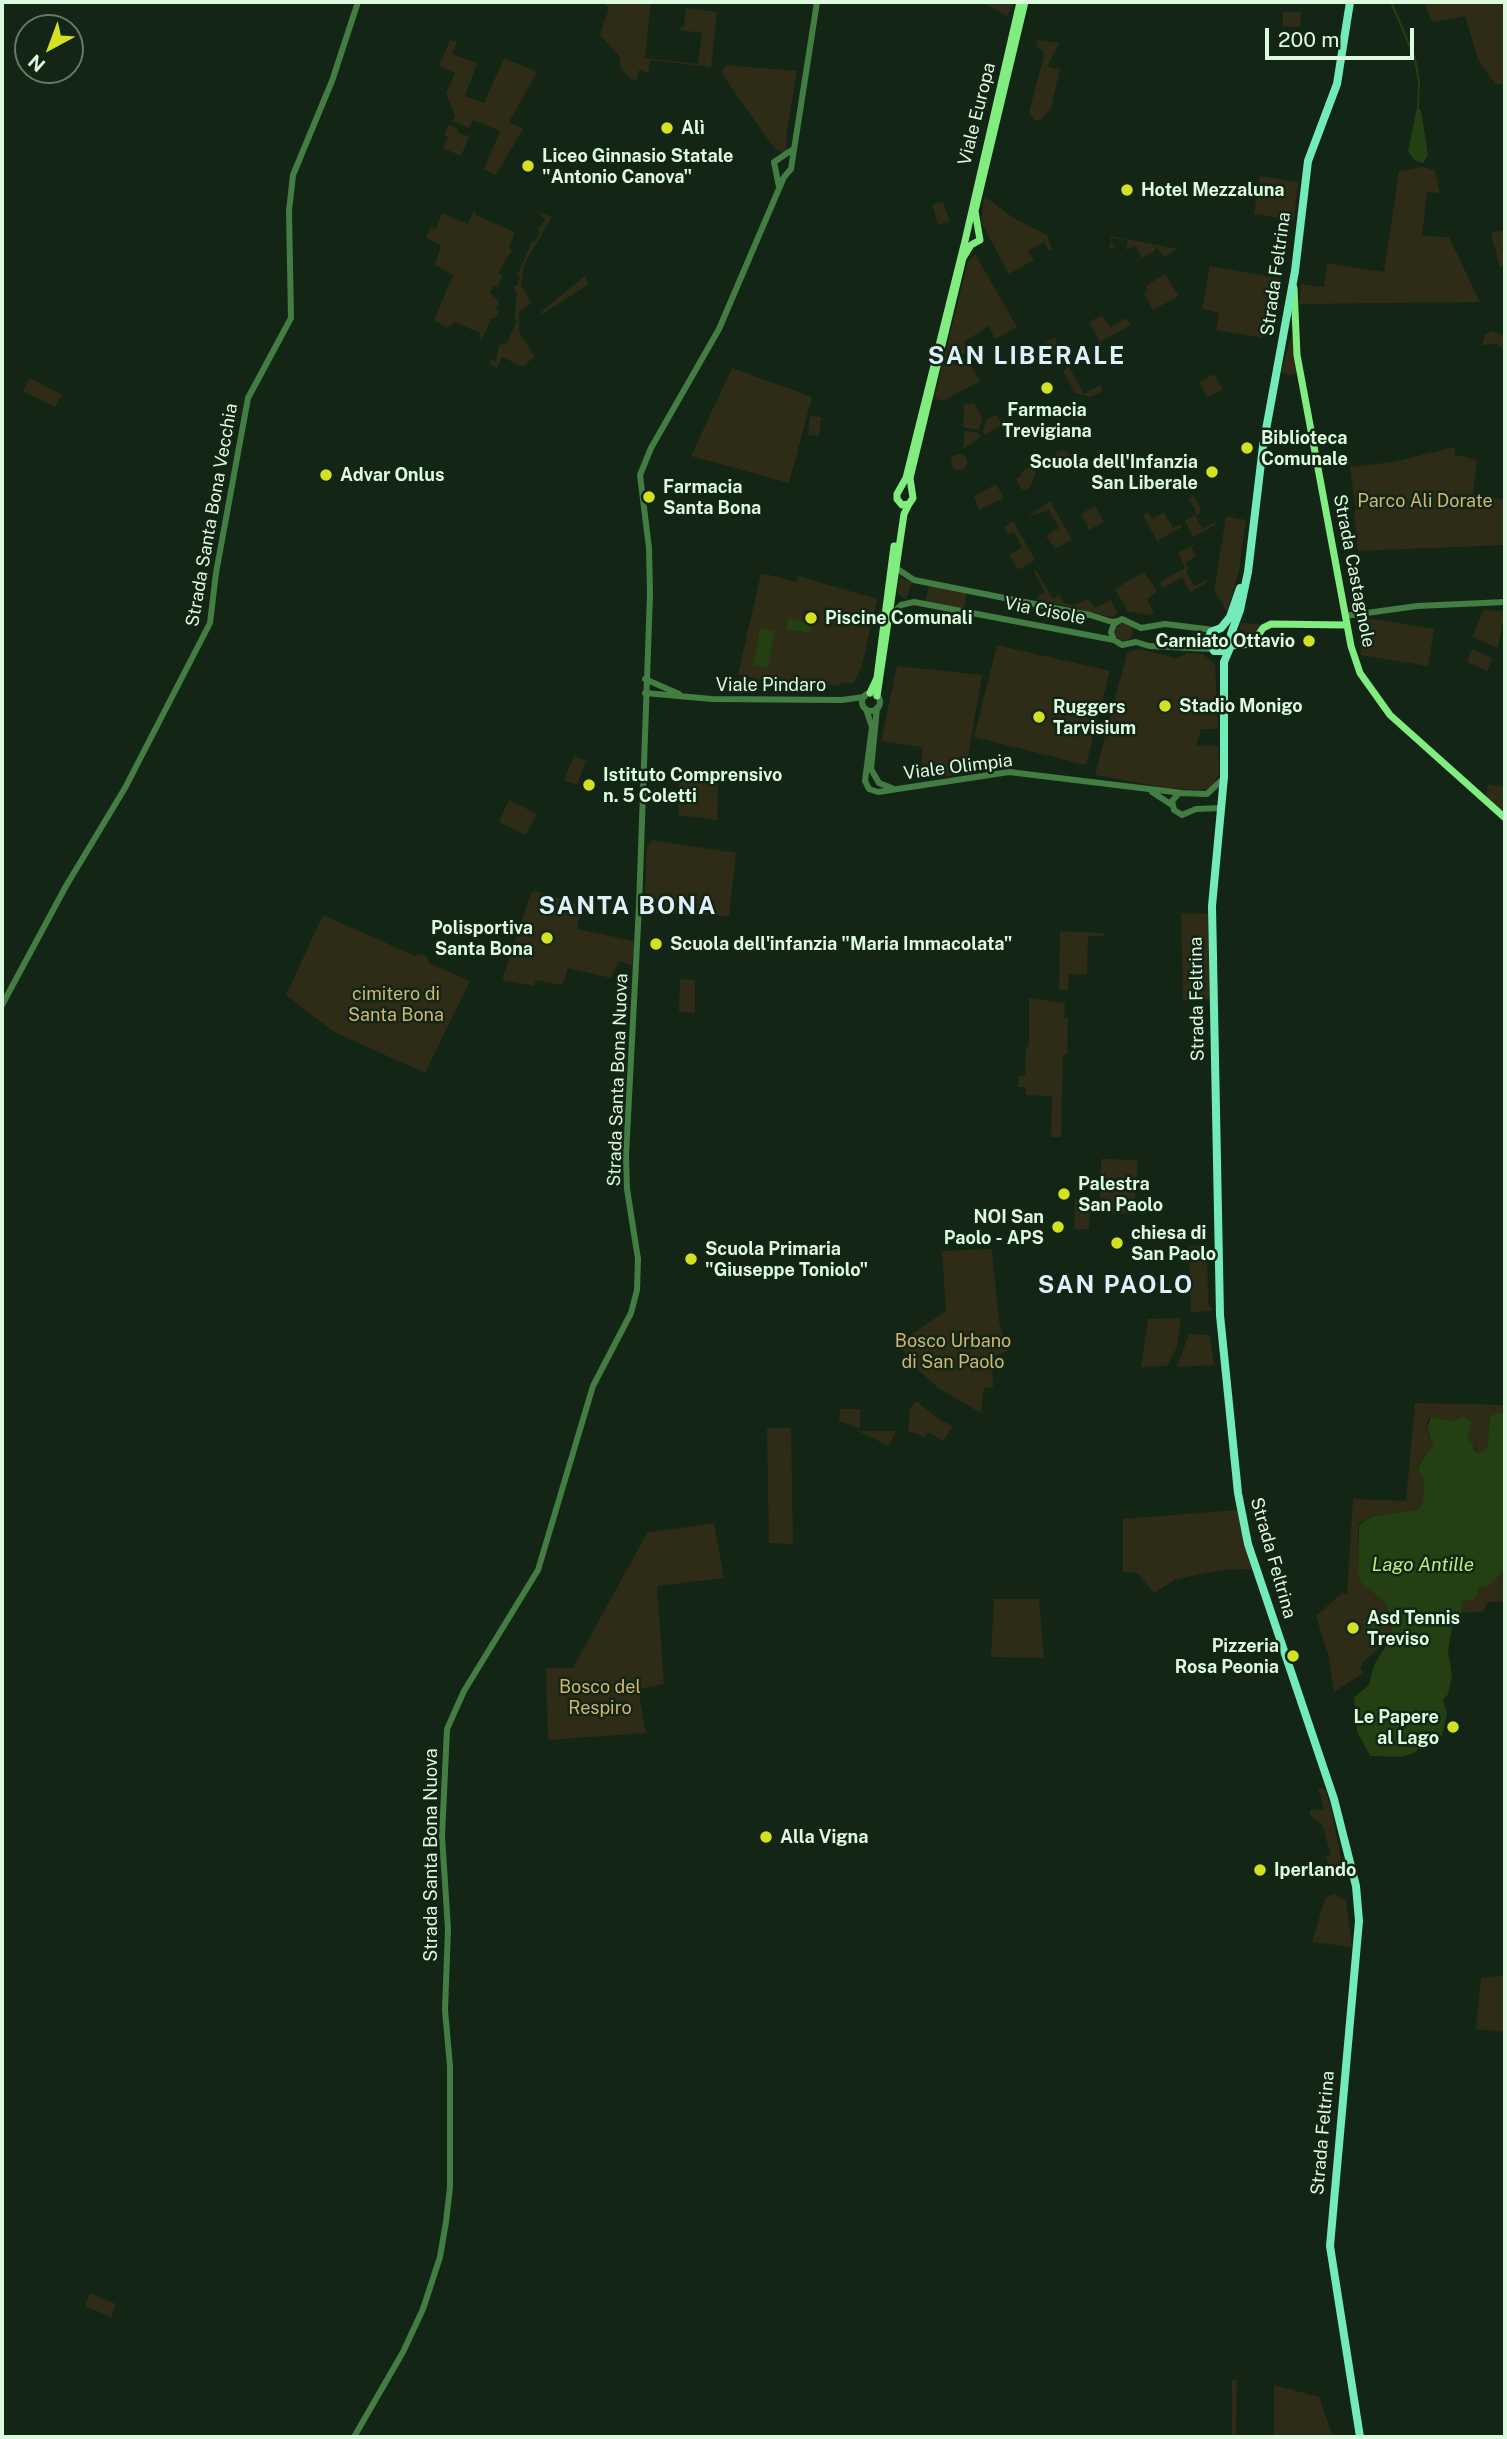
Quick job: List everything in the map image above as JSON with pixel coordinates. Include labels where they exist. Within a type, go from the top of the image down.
[{"type":"main road","name":"Viale Europa","points":[[967,240],[980,240],[976,231],[975,211],[1023,2]]},
{"type":"main road","name":"Viale Europa","points":[[870,695],[891,615],[904,514],[913,498],[910,489],[1023,2]]},
{"type":"main road","name":"Strada Feltrina","points":[[1350,2],[1337,83],[1308,160],[1295,271],[1263,446],[1240,610],[1223,673],[1224,777],[1212,906],[1219,1279],[1238,1493],[1252,1555],[1334,1799],[1356,1886],[1359,1921],[1330,2246],[1360,2437]]},
{"type":"main road","points":[[967,240],[976,231]]},
{"type":"main road","name":"Viale Europa","points":[[870,695],[877,678],[900,503],[896,496],[906,478],[967,240]]},
{"type":"main road","name":"Strada Castagnole","points":[[1295,271],[1297,355],[1346,620],[1360,673],[1378,702],[1505,818]]},
{"type":"main road","points":[[900,489],[910,489]]},
{"type":"main road","points":[[900,503],[909,504]]},
{"type":"main road","name":"Strada Feltrina","points":[[1223,673],[1208,639],[1234,608],[1248,554]]},
{"type":"main road","points":[[1214,650],[1230,643],[1241,645],[1254,642],[1268,624],[1346,620]]},
{"type":"main road","points":[[1218,629],[1230,643]]},
{"type":"street","name":"Strada Santa Bona Vecchia","points":[[2,1005],[66,886],[125,788],[208,631],[248,398],[291,318],[289,211],[293,175],[303,144],[332,81],[358,2]]},
{"type":"street","points":[[775,170],[786,174],[791,163],[817,2]]},
{"type":"street","points":[[777,195],[779,182],[775,160],[784,157],[794,145]]},
{"type":"street","points":[[784,157],[791,163]]},
{"type":"street","name":"Strada Santa Bona Nuova","points":[[354,2437],[403,2353],[423,2309],[440,2257],[446,2222],[450,2066],[444,1996],[448,1928],[442,1836],[447,1729],[464,1690],[538,1570],[593,1386],[631,1313],[637,1290],[638,1259],[626,1155],[639,906],[649,555],[640,475],[651,448],[719,329],[786,174]]},
{"type":"street","name":"Via Cisole","points":[[896,568],[914,580],[1118,621],[1126,619],[1136,626],[1165,624],[1198,631],[1218,629]]},
{"type":"street","name":"Via Cisole","points":[[891,615],[901,605],[914,602],[1114,640],[1122,645],[1214,650]]},
{"type":"street","points":[[1346,620],[1417,606],[1505,602]]},
{"type":"street","points":[[1114,640],[1112,627],[1118,621]]},
{"type":"street","points":[[1130,644],[1136,638],[1136,626]]},
{"type":"street","name":"Viale Pindaro","points":[[645,680],[695,698]]},
{"type":"street","name":"Viale Pindaro","points":[[645,691],[675,693]]},
{"type":"street","name":"Viale Pindaro","points":[[645,691],[658,695],[695,698],[847,700],[870,695]]},
{"type":"street","points":[[644,708],[658,695]]},
{"type":"street","name":"Viale Europa","points":[[865,781],[872,727],[864,707],[870,695]]},
{"type":"street","name":"Viale Europa","points":[[870,695],[877,708],[871,769],[882,786],[898,788]]},
{"type":"street","name":"Viale Pindaro","points":[[847,700],[864,707]]},
{"type":"street","points":[[864,707],[877,708]]},
{"type":"street","name":"Viale Olimpia","points":[[865,781],[869,789],[878,792],[1014,772],[1185,793]]},
{"type":"street","points":[[1222,808],[1179,814],[1172,805],[1175,795],[1208,794],[1224,777]]},
{"type":"street","name":"Viale Olimpia","points":[[1144,789],[1172,805]]},
{"type":"street","points":[[1185,793],[1194,802],[1191,811]]},
{"type":"street","points":[[1207,810],[1220,825]]},
{"type":"green space","points":[[602,2],[651,2],[645,58],[698,64],[702,33],[680,30],[684,26],[686,8],[717,12],[711,67],[650,60],[648,73],[639,70],[637,80],[630,79],[621,69],[619,56],[600,35],[609,8]]},
{"type":"green space","points":[[981,2],[1014,2],[1007,16]]},
{"type":"green space","points":[[1424,2],[1505,2],[1505,84],[1495,84],[1478,59],[1465,16],[1432,22]]},
{"type":"green space","points":[[1283,12],[1301,12],[1300,27],[1283,27]]},
{"type":"green space","points":[[450,40],[457,42],[452,54],[477,63],[465,96],[484,103],[504,58],[537,72],[509,122],[523,129],[496,175],[484,169],[500,131],[473,120],[469,128],[452,121],[455,116],[446,93],[455,73],[439,66]]},
{"type":"green space","points":[[1038,40],[1059,43],[1048,65],[1050,68],[1060,69],[1051,109],[1041,120],[1035,121],[1029,112],[1044,56],[1043,50],[1036,47]]},
{"type":"green space","points":[[726,65],[797,71],[787,131],[786,148],[791,150],[783,153],[775,149],[728,83],[722,72]]},
{"type":"green space","points":[[448,125],[466,136],[470,134],[461,156],[443,148],[448,137],[444,135]]},
{"type":"green space","points":[[1422,167],[1435,170],[1440,193],[1427,192],[1422,236],[1449,237],[1480,302],[1299,304],[1301,284],[1324,287],[1327,263],[1384,272],[1399,171]]},
{"type":"green space","points":[[1260,176],[1298,182],[1294,220],[1254,214]]},
{"type":"green space","points":[[984,196],[1015,219],[1047,235],[1052,250],[1049,251],[1044,242],[1028,251],[1034,260],[1009,274],[981,222]]},
{"type":"green space","points":[[943,202],[950,221],[938,225],[932,205]]},
{"type":"green space","points":[[474,210],[476,215],[515,232],[509,248],[512,250],[498,273],[503,275],[497,287],[493,285],[490,293],[499,301],[496,309],[499,311],[495,319],[491,318],[482,340],[479,338],[480,333],[454,322],[447,328],[434,320],[453,275],[435,265],[441,245],[426,238],[430,227],[436,229],[442,213],[468,224]]},
{"type":"green space","points":[[539,212],[552,217],[524,264],[521,286],[532,303],[519,312],[519,332],[535,356],[523,367],[502,357],[497,368],[490,364],[491,360],[496,361],[499,345],[507,343],[517,320],[514,319],[517,293],[513,287],[517,286],[520,277],[517,276],[532,241],[535,242],[540,232],[537,230],[545,220]]},
{"type":"green space","points":[[1505,230],[1505,267],[1500,267],[1491,233]]},
{"type":"green space","points":[[1111,236],[1178,249],[1165,257],[1155,246],[1155,251],[1131,264],[1141,256],[1136,246],[1126,250],[1128,240],[1112,238],[1111,242],[1116,248],[1109,249]]},
{"type":"green space","points":[[975,254],[1017,327],[995,339],[989,326],[964,342],[975,352],[963,354],[954,363],[956,366],[958,361],[967,358],[980,381],[943,401],[934,398],[968,261]]},
{"type":"green space","points":[[1210,266],[1282,279],[1274,323],[1265,322],[1262,338],[1216,330],[1219,313],[1202,309]]},
{"type":"green space","points":[[1165,274],[1179,296],[1153,310],[1144,293],[1148,290],[1146,286]]},
{"type":"green space","points":[[585,276],[588,285],[542,314],[541,312]]},
{"type":"green space","points":[[1102,315],[1110,327],[1126,318],[1131,325],[1100,342],[1089,322]]},
{"type":"green space","points":[[1492,331],[1505,336],[1505,365],[1502,348],[1497,344],[1482,345],[1485,334]]},
{"type":"green space","points":[[1292,334],[1299,373],[1290,375],[1281,372]]},
{"type":"green space","points":[[1055,337],[1064,363],[1060,365],[1046,342]]},
{"type":"green space","points":[[1069,367],[1084,394],[1100,385],[1103,391],[1090,397],[1075,393],[1063,371]]},
{"type":"green space","points":[[732,368],[812,397],[789,483],[691,456]]},
{"type":"green space","points":[[1214,374],[1223,389],[1207,398],[1199,382]]},
{"type":"green space","points":[[30,378],[62,395],[55,407],[23,391]]},
{"type":"green space","points":[[974,403],[983,419],[978,430],[963,427],[964,404]]},
{"type":"green space","points":[[1072,404],[1078,404],[1083,412],[1081,418],[1072,420],[1067,415],[1067,409]]},
{"type":"green space","points":[[996,415],[1002,425],[985,435],[983,431],[986,420]]},
{"type":"green space","points":[[810,416],[821,417],[819,436],[808,435]]},
{"type":"green space","points":[[964,431],[979,433],[981,437],[963,449]]},
{"type":"green space","name":"Parco Ali Dorate","points":[[1455,447],[1455,455],[1477,460],[1473,494],[1505,500],[1505,545],[1358,551],[1350,467],[1393,462]]},
{"type":"green space","points":[[1062,450],[1068,452],[1068,464],[1062,466],[1056,464],[1054,458],[1056,452]]},
{"type":"green space","points":[[959,454],[967,462],[959,470],[951,462]]},
{"type":"green space","points":[[1040,461],[1030,488],[1022,490],[1016,479],[1022,475],[1021,472]]},
{"type":"green space","points":[[996,484],[1004,498],[979,510],[974,496]]},
{"type":"green space","points":[[1194,496],[1201,509],[1196,516],[1202,529],[1216,522],[1193,537],[1185,521],[1197,514],[1189,499]]},
{"type":"green space","points":[[1050,501],[1072,540],[1055,549],[1046,536],[1059,528],[1049,510],[1027,517]]},
{"type":"green space","points":[[1095,506],[1104,522],[1089,530],[1081,514]]},
{"type":"green space","points":[[1148,512],[1152,519],[1164,512],[1173,528],[1181,524],[1182,527],[1158,540],[1164,554],[1143,515]]},
{"type":"green space","points":[[1226,516],[1246,520],[1239,570],[1227,612],[1214,591]]},
{"type":"green space","points":[[1013,521],[1035,560],[1018,570],[1009,555],[1022,547],[1014,532],[1008,535],[1004,527]]},
{"type":"green space","points":[[1198,542],[1191,547],[1196,556],[1185,563],[1189,570],[1186,572],[1194,586],[1208,579],[1206,583],[1190,592],[1182,577],[1163,588],[1160,582],[1185,568],[1178,553]]},
{"type":"green space","points":[[1036,570],[1053,599],[1059,595],[1064,603],[1074,605],[1088,599],[1095,608],[1111,600],[1118,614],[1111,617],[1035,599],[1045,592],[1034,572]]},
{"type":"green space","points":[[1144,572],[1157,591],[1147,600],[1154,613],[1151,615],[1128,612],[1115,589]]},
{"type":"green space","name":"Piscine Comunali","points":[[761,573],[797,582],[798,576],[877,599],[862,666],[853,684],[826,684],[825,688],[808,684],[801,688],[738,675]]},
{"type":"green space","points":[[899,577],[912,582],[906,599],[897,593]]},
{"type":"green space","points":[[929,585],[967,593],[964,610],[925,602]]},
{"type":"green space","points":[[1483,610],[1505,611],[1498,648],[1472,637]]},
{"type":"green space","points":[[1367,618],[1434,629],[1428,666],[1360,655]]},
{"type":"green space","points":[[1124,623],[1130,626],[1133,632],[1130,638],[1124,641],[1118,638],[1115,632],[1118,626]]},
{"type":"green space","points":[[1241,623],[1259,624],[1260,627],[1253,638],[1244,642],[1238,633]]},
{"type":"green space","name":"Ruggers Tarvisium","points":[[997,645],[1110,671],[1086,765],[974,737]]},
{"type":"green space","name":"Stadio Monigo","points":[[1138,649],[1176,658],[1188,653],[1203,654],[1215,664],[1218,729],[1201,729],[1196,745],[1218,746],[1219,774],[1210,790],[1166,788],[1095,775],[1127,653]]},
{"type":"green space","points":[[1472,649],[1493,658],[1487,671],[1467,662]]},
{"type":"green space","points":[[897,666],[982,675],[965,773],[937,778],[935,765],[922,764],[922,747],[881,741]]},
{"type":"green space","points":[[574,756],[586,761],[577,785],[564,780]]},
{"type":"green space","points":[[679,774],[718,777],[717,820],[678,815]]},
{"type":"green space","points":[[1488,784],[1505,787],[1505,813],[1486,797]]},
{"type":"green space","points":[[509,800],[537,814],[526,835],[499,822]]},
{"type":"green space","points":[[652,840],[736,853],[729,916],[644,913],[647,847]]},
{"type":"green space","points":[[536,891],[582,906],[577,929],[634,941],[632,965],[619,961],[611,978],[568,968],[562,985],[536,980],[534,986],[502,980],[531,893]]},
{"type":"green space","points":[[1181,913],[1208,914],[1210,999],[1183,1001]]},
{"type":"green space","name":"cimitero di Santa Bona","points":[[323,915],[415,956],[419,954],[427,957],[429,963],[470,981],[425,1073],[334,1032],[286,995]]},
{"type":"green space","points":[[1060,931],[1104,933],[1104,936],[1088,936],[1087,975],[1069,974],[1068,990],[1059,990]]},
{"type":"green space","points":[[680,979],[695,980],[695,1013],[679,1012]]},
{"type":"green space","points":[[1029,998],[1065,1003],[1064,1018],[1068,1019],[1067,1054],[1063,1054],[1061,1137],[1051,1137],[1052,1096],[1026,1095],[1026,1087],[1018,1087],[1019,1076],[1025,1076],[1026,1047],[1029,1047]]},
{"type":"green space","points":[[1101,1159],[1138,1160],[1134,1214],[1100,1213]]},
{"type":"green space","points":[[1075,1199],[1090,1199],[1089,1229],[1074,1229]]},
{"type":"green space","points":[[1189,1246],[1207,1246],[1208,1303],[1213,1311],[1191,1312]]},
{"type":"green space","name":"Bosco Urbano di San Paolo","points":[[992,1249],[999,1322],[1008,1351],[992,1357],[993,1387],[984,1388],[981,1413],[938,1388],[915,1367],[898,1343],[946,1311],[942,1251]]},
{"type":"green space","points":[[1181,1318],[1177,1347],[1167,1366],[1141,1367],[1148,1319]]},
{"type":"green space","points":[[1189,1334],[1210,1335],[1214,1365],[1177,1367]]},
{"type":"green space","points":[[916,1401],[940,1420],[953,1426],[943,1441],[928,1432],[925,1437],[908,1431],[910,1409]]},
{"type":"green space","points":[[1415,1403],[1505,1405],[1505,1414],[1499,1412],[1490,1416],[1487,1449],[1479,1453],[1468,1440],[1470,1421],[1463,1416],[1454,1421],[1429,1417],[1426,1428],[1433,1445],[1418,1465],[1418,1471],[1424,1478],[1423,1502],[1418,1510],[1372,1516],[1358,1524],[1358,1567],[1361,1583],[1386,1603],[1392,1626],[1390,1639],[1363,1662],[1360,1668],[1363,1673],[1334,1692],[1328,1654],[1316,1616],[1342,1593],[1347,1594],[1353,1499],[1406,1501]]},
{"type":"green space","points":[[840,1409],[860,1409],[860,1429],[839,1421]]},
{"type":"green space","points":[[767,1428],[791,1428],[793,1544],[769,1543]]},
{"type":"green space","points":[[858,1431],[896,1431],[889,1446]]},
{"type":"green space","points":[[1237,1510],[1252,1569],[1222,1570],[1176,1579],[1154,1593],[1137,1573],[1123,1572],[1123,1519]]},
{"type":"green space","name":"Bosco del Respiro","points":[[714,1523],[724,1578],[657,1586],[664,1684],[638,1689],[646,1733],[548,1740],[546,1668],[573,1668],[647,1533]]},
{"type":"green space","points":[[1505,1570],[1505,1602],[1488,1602],[1483,1612],[1461,1613],[1463,1601]]},
{"type":"green space","points":[[994,1599],[1039,1599],[1044,1658],[991,1657]]},
{"type":"green space","points":[[1318,1788],[1325,1789],[1332,1812],[1344,1873],[1337,1880],[1331,1878],[1326,1856],[1331,1855],[1322,1825],[1310,1815],[1310,1810],[1324,1809]]},
{"type":"green space","points":[[1333,1894],[1346,1900],[1352,1947],[1312,1942],[1325,1899]]},
{"type":"green space","points":[[1505,1975],[1505,2032],[1476,2029],[1481,1978]]},
{"type":"green space","points":[[90,2293],[116,2304],[111,2317],[85,2306]]},
{"type":"green space","points":[[1232,2380],[1237,2380],[1236,2437],[1232,2437]]},
{"type":"green space","points":[[1274,2385],[1319,2397],[1333,2437],[1274,2437]]},
{"type":"water","points":[[1417,108],[1421,110],[1428,155],[1423,163],[1414,160],[1408,151]]},
{"type":"water","points":[[788,618],[812,622],[810,633],[786,629]]},
{"type":"water","points":[[760,628],[775,631],[768,668],[753,665]]},
{"type":"water","name":"Lago Antille","points":[[1499,1412],[1505,1414],[1505,1570],[1486,1587],[1480,1587],[1474,1599],[1463,1601],[1461,1613],[1452,1627],[1448,1651],[1452,1675],[1448,1694],[1443,1701],[1447,1713],[1442,1736],[1428,1739],[1414,1753],[1402,1757],[1370,1756],[1357,1731],[1354,1697],[1369,1685],[1374,1665],[1390,1639],[1392,1626],[1386,1603],[1361,1583],[1358,1575],[1359,1525],[1372,1516],[1418,1510],[1423,1502],[1424,1478],[1418,1471],[1419,1465],[1433,1445],[1427,1428],[1431,1417],[1454,1421],[1463,1416],[1471,1422],[1468,1440],[1479,1453],[1487,1449],[1490,1416]]},
{"type":"water","points":[[1372,1616],[1384,1636],[1375,1642],[1363,1621]]},
{"type":"waterway","points":[[1391,2],[1415,58],[1419,83],[1418,107]]},
{"type":"place","name":"Alì","points":[[667,128]]},
{"type":"place","name":"Liceo Ginnasio Statale \"Antonio Canova\"","points":[[528,166]]},
{"type":"place","name":"Hotel Mezzaluna","points":[[1127,190]]},
{"type":"place","name":"Farmacia Trevigiana","points":[[1047,388]]},
{"type":"place","name":"Biblioteca Comunale","points":[[1247,448]]},
{"type":"place","name":"Scuola dell'Infanzia San Liberale","points":[[1212,472]]},
{"type":"place","name":"Advar Onlus","points":[[326,475]]},
{"type":"place","name":"Farmacia Santa Bona","points":[[649,497]]},
{"type":"place","name":"Piscine Comunali","points":[[811,618]]},
{"type":"place","name":"Carniato Ottavio","points":[[1309,641]]},
{"type":"place","name":"Stadio Monigo","points":[[1165,706]]},
{"type":"place","name":"Ruggers Tarvisium","points":[[1039,717]]},
{"type":"place","name":"Istituto Comprensivo n. 5 Coletti","points":[[589,785]]},
{"type":"place","name":"Polisportiva Santa Bona","points":[[547,938]]},
{"type":"place","name":"Scuola dell'infanzia \"Maria Immacolata\"","points":[[656,944]]},
{"type":"place","name":"Palestra San Paolo","points":[[1064,1194]]},
{"type":"place","name":"NOI San Paolo - APS","points":[[1058,1227]]},
{"type":"place","name":"chiesa di San Paolo","points":[[1117,1243]]},
{"type":"place","name":"Scuola Primaria \"Giuseppe Toniolo\"","points":[[691,1259]]},
{"type":"place","name":"Asd Tennis Treviso","points":[[1353,1628]]},
{"type":"place","name":"Pizzeria Rosa Peonia","points":[[1293,1656]]},
{"type":"place","name":"Le Papere al Lago","points":[[1453,1727]]},
{"type":"place","name":"Alla Vigna","points":[[766,1837]]},
{"type":"place","name":"Iperlando","points":[[1260,1870]]},
{"type":"district","name":"SAN LIBERALE","points":[[1027,357]]},
{"type":"district","name":"SANTA BONA","points":[[628,907]]},
{"type":"district","name":"SAN PAOLO","points":[[1116,1286]]}]
